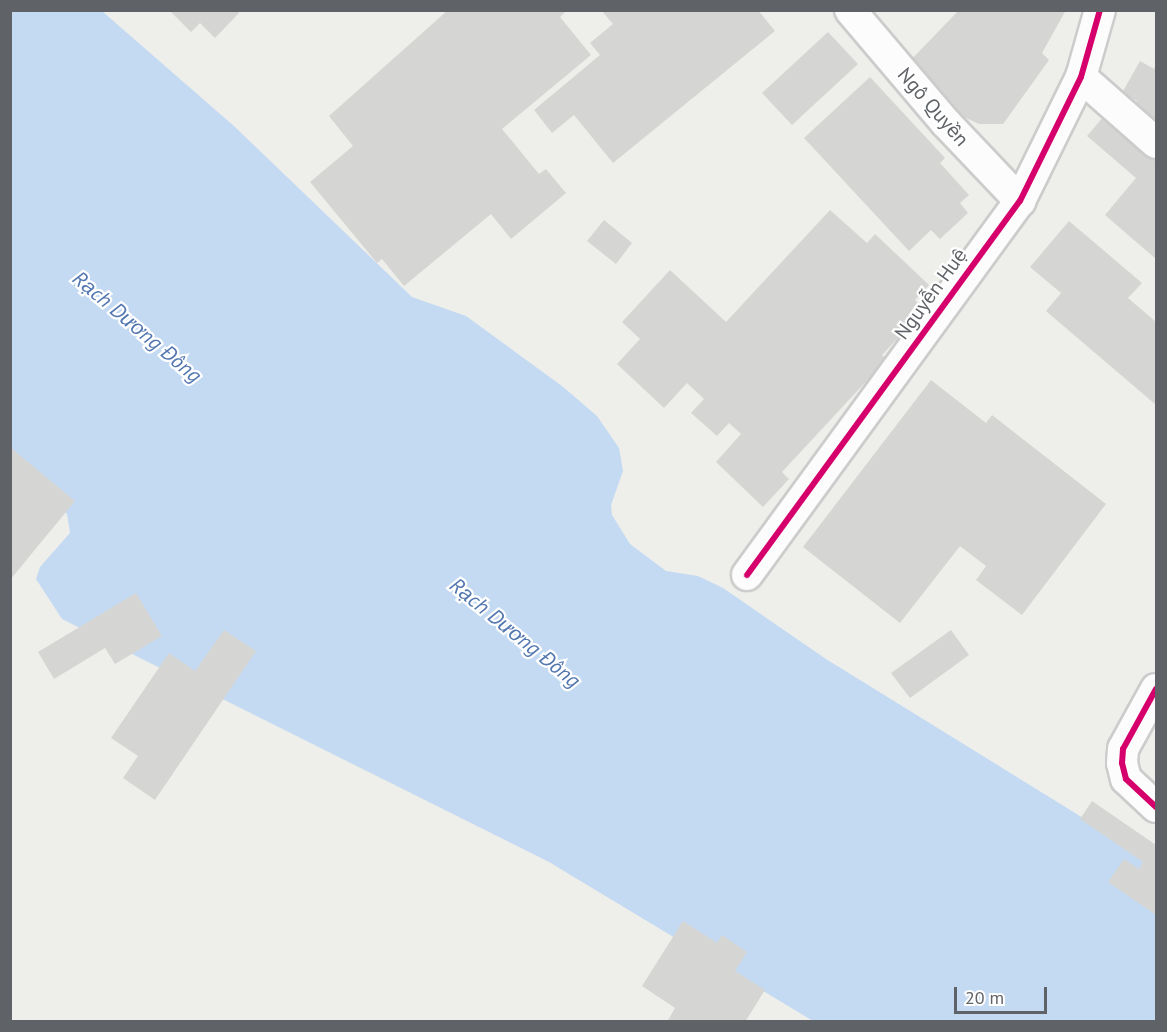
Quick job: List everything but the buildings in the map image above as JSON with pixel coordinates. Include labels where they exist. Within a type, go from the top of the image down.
[{"type":"street","name":"Ngô Quyền","points":[[850,10],[946,123],[1020,201]]},
{"type":"street","name":"Nguyễn Huệ","points":[[747,575],[1020,201],[1081,78],[1100,10]]},
{"type":"street","points":[[1081,78],[1156,143]]},
{"type":"street","points":[[1156,689],[1123,749],[1122,763],[1126,779],[1156,807]]},
{"type":"water","name":"Rạch Dương Đông","points":[[10,11],[102,11],[235,127],[412,297],[466,316],[562,386],[597,416],[619,448],[623,471],[611,505],[612,515],[630,544],[666,571],[698,576],[723,588],[826,659],[1156,863],[1156,1021],[813,1021],[549,862],[62,619],[36,579],[40,567],[70,533],[67,514],[41,486],[11,471]]},
{"type":"cycle path","points":[[747,575],[1020,201],[1081,77],[1100,10]]},
{"type":"cycle path","points":[[1156,689],[1123,749],[1122,763],[1126,779],[1156,807]]}]
